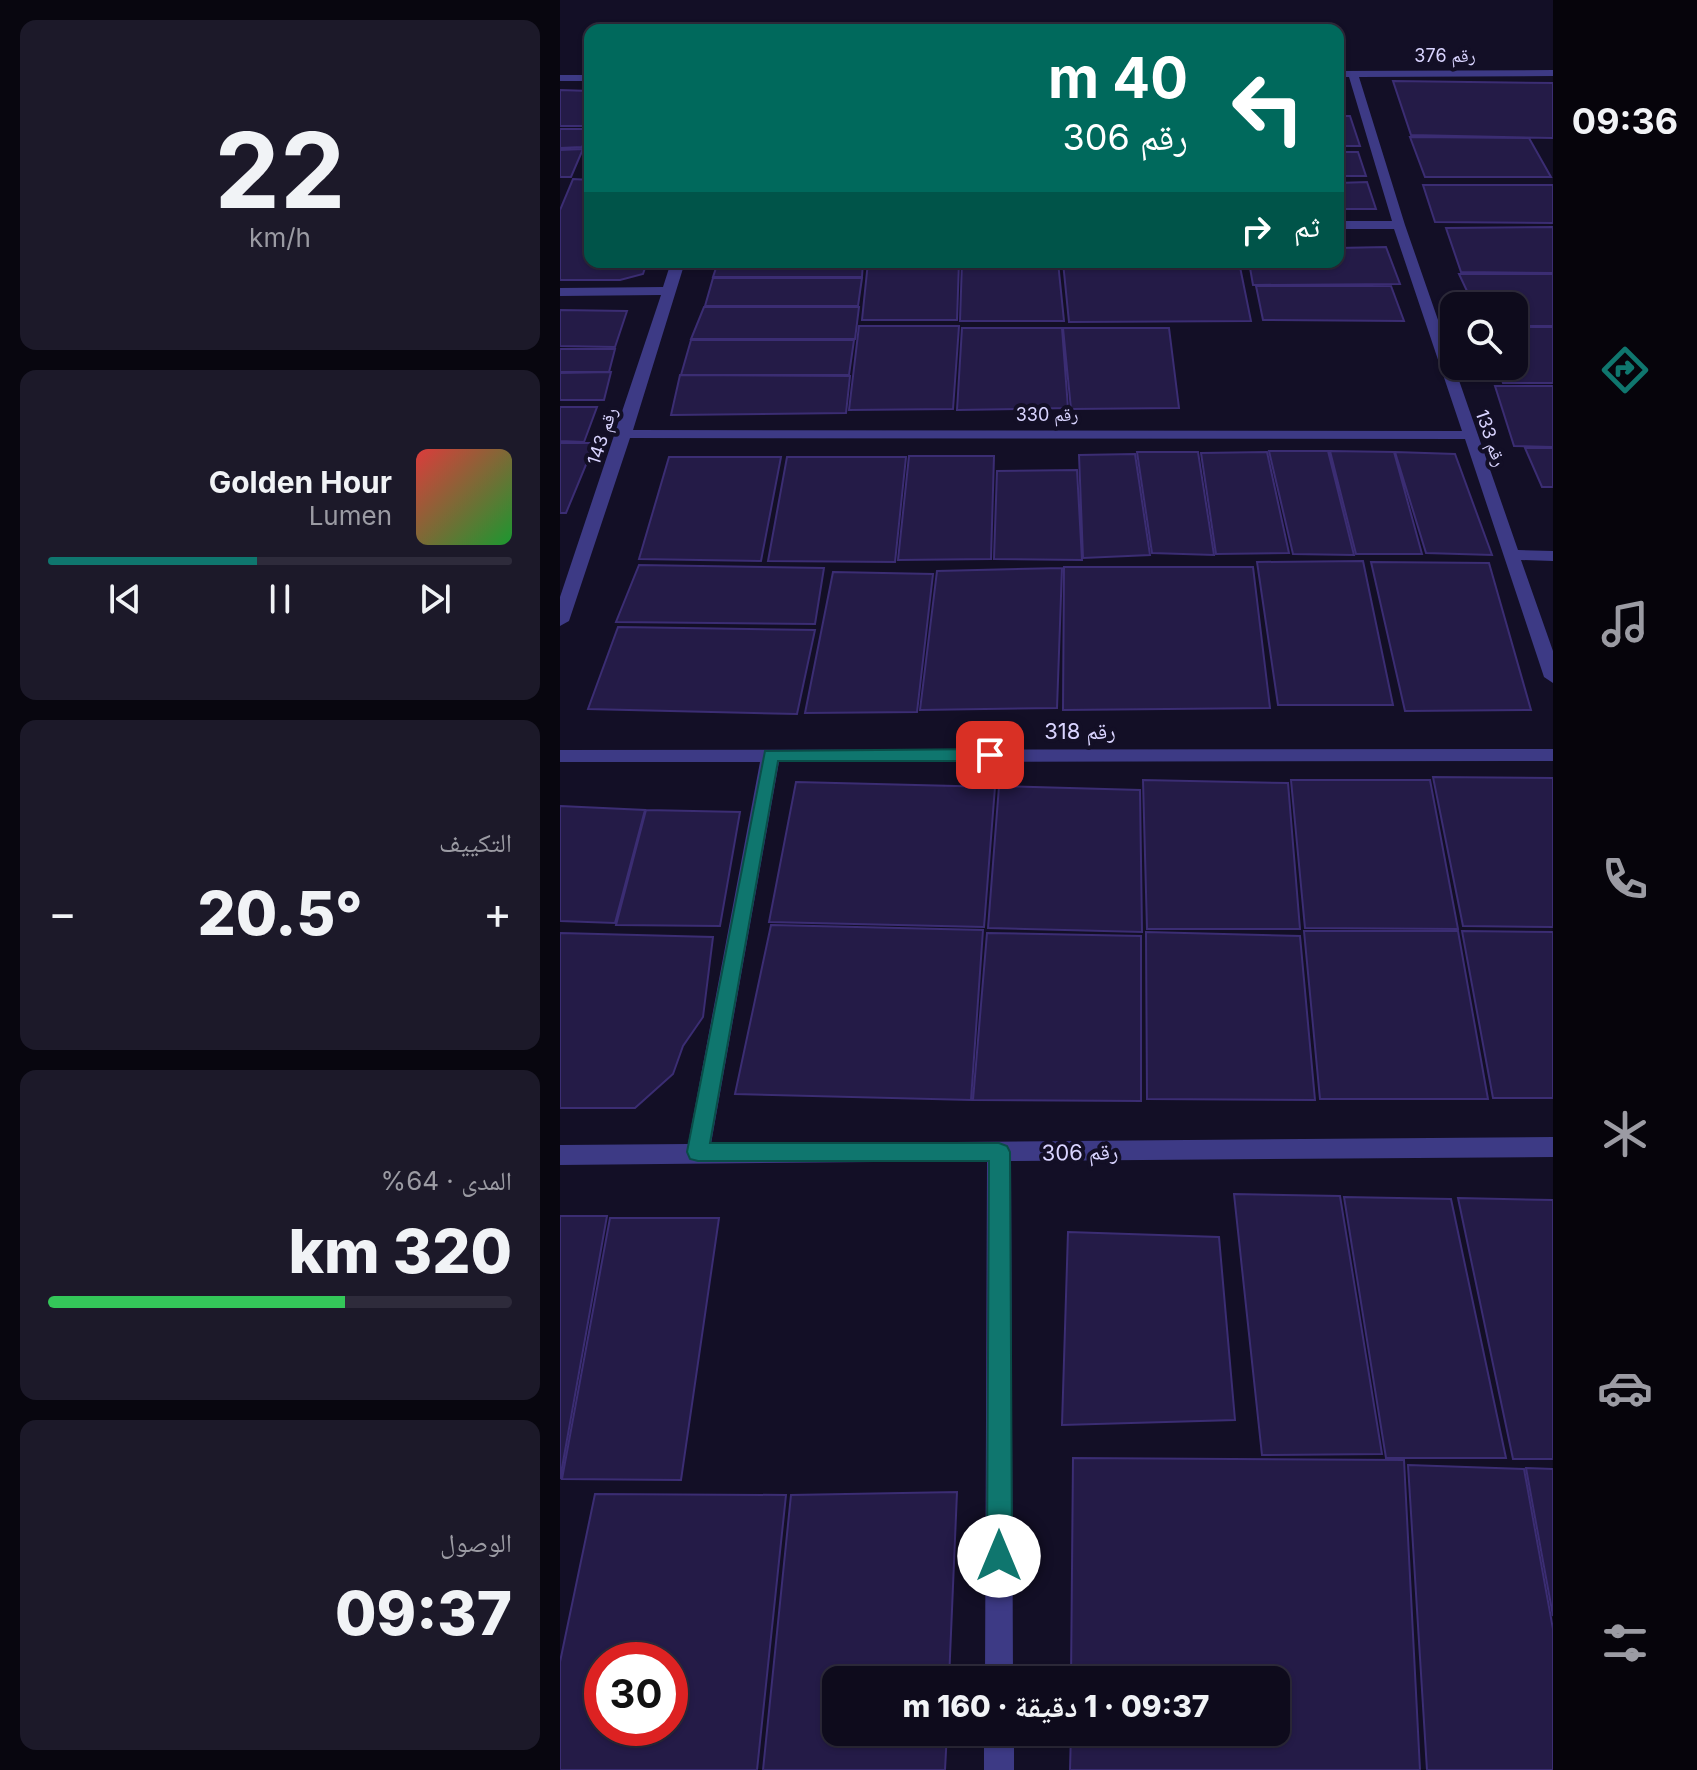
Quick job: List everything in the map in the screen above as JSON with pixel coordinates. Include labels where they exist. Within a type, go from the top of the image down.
[{"type":"street","name":"رقم 376","points":[[1346,74],[1553,73]]},
{"type":"street","name":"رقم 133","points":[[1346,74],[1553,677]]},
{"type":"street","points":[[560,78],[584,78]]},
{"type":"street","points":[[1344,225],[1399,225]]},
{"type":"street","name":"رقم 143","points":[[560,621],[624,434],[676,268]]},
{"type":"street","points":[[560,292],[668,291]]},
{"type":"street","name":"رقم 330","points":[[624,434],[1471,435]]},
{"type":"street","points":[[1512,555],[1553,556]]},
{"type":"street","points":[[698,1152],[771,755]]},
{"type":"street","name":"رقم 318","points":[[560,756],[1553,755]]},
{"type":"street","name":"رقم 306","points":[[560,1155],[1553,1147]]},
{"type":"street","points":[[999,1152],[999,1666]]},
{"type":"street","points":[[999,1746],[999,1770]]},
{"type":"building","points":[[1393,81],[1553,83],[1553,138],[1411,135]]},
{"type":"building","points":[[560,90],[584,91],[584,126],[560,126]]},
{"type":"building","points":[[1344,116],[1350,116],[1360,146],[1344,146]]},
{"type":"building","points":[[560,129],[584,129],[582,147],[560,148]]},
{"type":"building","points":[[1410,137],[1529,138],[1551,177],[1425,177]]},
{"type":"building","points":[[583,149],[571,177],[560,177],[560,150]]},
{"type":"building","points":[[1344,152],[1358,152],[1366,176],[1344,176]]},
{"type":"building","points":[[573,179],[584,180],[584,268],[645,268],[643,274],[620,280],[560,280],[560,210]]},
{"type":"building","points":[[1367,182],[1376,209],[1344,209],[1344,183]]},
{"type":"building","points":[[1423,185],[1553,185],[1553,223],[1435,222]]},
{"type":"building","points":[[1553,227],[1553,273],[1461,272],[1446,228]]},
{"type":"building","points":[[1386,247],[1400,284],[1253,285],[1250,268],[1344,268],[1344,248]]},
{"type":"building","points":[[716,268],[863,268],[862,277],[713,277]]},
{"type":"building","points":[[867,268],[959,268],[957,320],[862,320]]},
{"type":"building","points":[[962,268],[1059,268],[1064,321],[960,321]]},
{"type":"building","points":[[1064,268],[1240,268],[1251,321],[1069,322]]},
{"type":"building","points":[[1459,274],[1553,274],[1553,326],[1528,326],[1528,292],[1467,292]]},
{"type":"building","points":[[713,278],[862,278],[858,306],[705,306]]},
{"type":"building","points":[[1256,286],[1391,286],[1404,321],[1263,320]]},
{"type":"building","points":[[704,307],[859,307],[855,339],[691,339]]},
{"type":"building","points":[[560,310],[627,311],[615,347],[560,346]]},
{"type":"building","points":[[859,326],[959,326],[953,409],[849,410]]},
{"type":"building","points":[[1528,327],[1553,327],[1553,383],[1503,383],[1502,380],[1528,380]]},
{"type":"building","points":[[962,328],[1062,328],[1068,408],[957,410]]},
{"type":"building","points":[[1063,328],[1169,328],[1179,408],[1071,409]]},
{"type":"building","points":[[691,340],[854,340],[849,375],[681,375]]},
{"type":"building","points":[[560,349],[615,349],[609,372],[560,372]]},
{"type":"building","points":[[611,372],[604,400],[560,400],[560,373]]},
{"type":"building","points":[[680,375],[850,376],[846,413],[671,415]]},
{"type":"building","points":[[1495,386],[1553,386],[1553,447],[1514,446]]},
{"type":"building","points":[[560,407],[597,407],[584,442],[560,441]]},
{"type":"building","points":[[560,443],[595,443],[566,513],[560,513]]},
{"type":"building","points":[[1525,448],[1553,448],[1553,487],[1542,487]]},
{"type":"building","points":[[1269,451],[1328,451],[1354,555],[1293,554]]},
{"type":"building","points":[[1330,451],[1394,452],[1422,554],[1356,554]]},
{"type":"building","points":[[1137,452],[1198,452],[1214,555],[1152,553]]},
{"type":"building","points":[[1267,452],[1289,553],[1216,554],[1201,453]]},
{"type":"building","points":[[1395,452],[1455,454],[1492,555],[1426,553]]},
{"type":"building","points":[[1135,454],[1150,555],[1083,558],[1079,455]]},
{"type":"building","points":[[909,456],[994,456],[991,559],[898,560]]},
{"type":"building","points":[[669,457],[781,457],[761,561],[639,559]]},
{"type":"building","points":[[787,457],[906,457],[895,562],[768,561]]},
{"type":"building","points":[[1077,470],[1082,560],[994,559],[997,471]]},
{"type":"building","points":[[1363,561],[1393,705],[1278,705],[1257,562]]},
{"type":"building","points":[[1371,562],[1489,563],[1531,710],[1405,711]]},
{"type":"building","points":[[639,565],[824,568],[815,624],[616,622]]},
{"type":"building","points":[[1064,567],[1253,567],[1270,708],[1063,710]]},
{"type":"building","points":[[1062,568],[1057,708],[920,710],[937,571]]},
{"type":"building","points":[[833,572],[933,574],[917,712],[805,713]]},
{"type":"building","points":[[618,627],[815,630],[797,714],[588,709]]},
{"type":"building","points":[[1433,777],[1553,778],[1553,927],[1463,926]]},
{"type":"building","points":[[1143,780],[1288,783],[1300,929],[1147,929]]},
{"type":"building","points":[[1291,780],[1430,780],[1458,929],[1305,928]]},
{"type":"building","points":[[796,782],[995,787],[984,927],[769,922]]},
{"type":"building","points":[[999,786],[1140,790],[1142,932],[988,928]]},
{"type":"building","points":[[560,806],[645,810],[615,923],[560,921]]},
{"type":"building","points":[[646,810],[740,812],[720,926],[616,925]]},
{"type":"building","points":[[771,925],[983,930],[971,1100],[735,1094]]},
{"type":"building","points":[[1304,931],[1458,931],[1488,1099],[1320,1099]]},
{"type":"building","points":[[1462,931],[1553,932],[1553,1098],[1493,1098]]},
{"type":"building","points":[[1146,932],[1300,936],[1315,1100],[1147,1099]]},
{"type":"building","points":[[560,933],[713,937],[703,1017],[683,1046],[673,1074],[635,1108],[560,1108]]},
{"type":"building","points":[[987,933],[1141,936],[1141,1101],[973,1100]]},
{"type":"building","points":[[1234,1194],[1340,1196],[1382,1454],[1262,1455]]},
{"type":"building","points":[[1344,1197],[1451,1199],[1506,1458],[1386,1458]]},
{"type":"building","points":[[1458,1198],[1553,1200],[1553,1459],[1513,1459]]},
{"type":"building","points":[[560,1216],[607,1216],[560,1479]]},
{"type":"building","points":[[610,1218],[719,1218],[681,1480],[562,1479]]},
{"type":"building","points":[[1068,1232],[1219,1237],[1235,1420],[1062,1425]]},
{"type":"building","points":[[1073,1458],[1404,1460],[1420,1770],[1070,1770],[1071,1746],[1290,1746],[1290,1666],[1071,1666]]},
{"type":"building","points":[[1408,1465],[1524,1469],[1553,1629],[1553,1770],[1427,1770]]},
{"type":"building","points":[[1526,1468],[1553,1469],[1553,1616]]},
{"type":"building","points":[[957,1492],[950,1666],[822,1666],[822,1746],[946,1746],[945,1770],[763,1770],[791,1495]]},
{"type":"building","points":[[595,1494],[786,1495],[757,1770],[560,1770],[560,1662]]},
{"type":"route","points":[[990,755],[771,755],[698,1152],[999,1152],[999,1556]]}]
